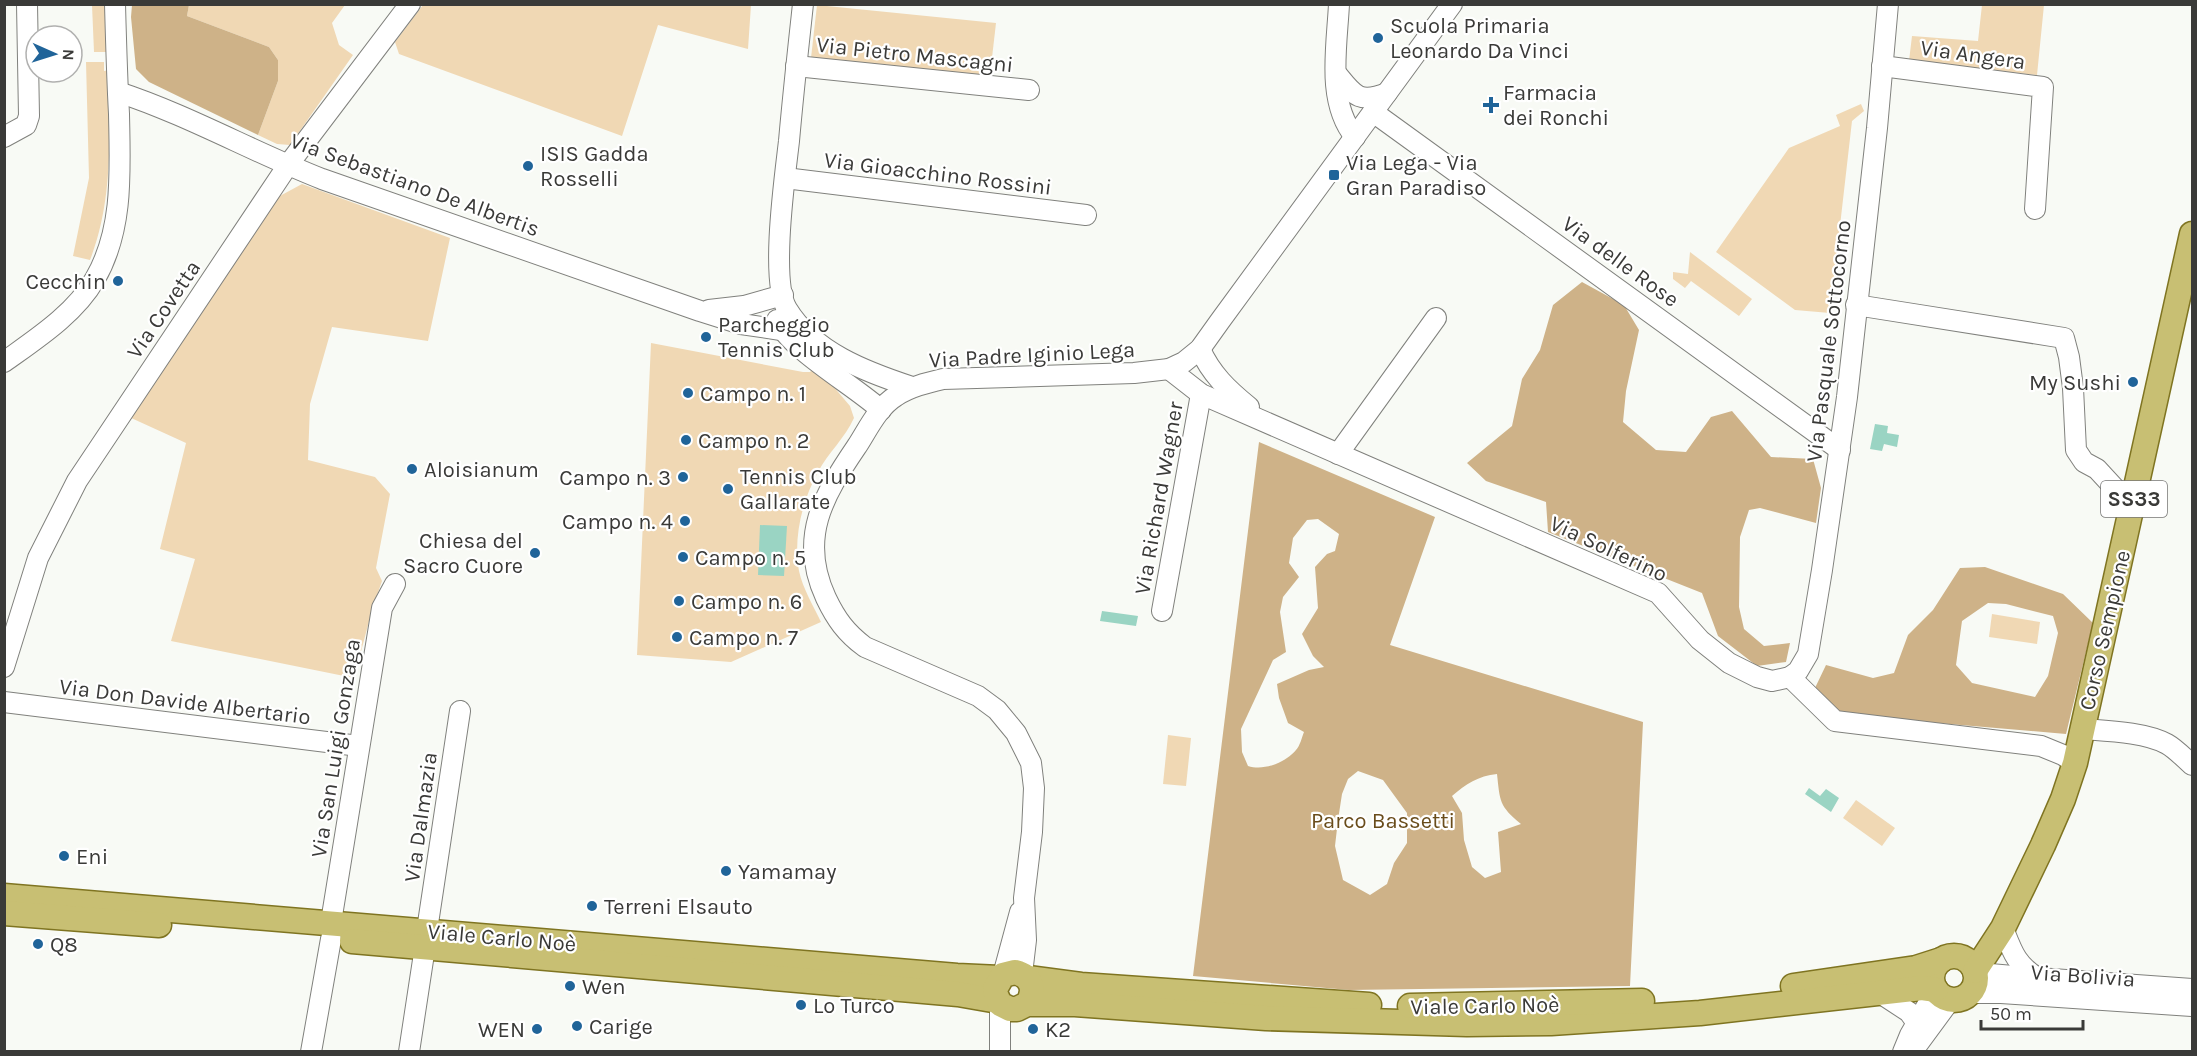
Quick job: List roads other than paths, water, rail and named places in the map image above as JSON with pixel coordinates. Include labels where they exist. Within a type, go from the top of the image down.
[{"type":"main road","name":"Corso Sempione","points":[[1956,978],[2003,928],[2058,810],[2075,763],[2193,234]]},
{"type":"main road","name":"Corso Sempione","points":[[1956,978],[2026,879]]},
{"type":"main road","name":"Viale Carlo Noè","points":[[4,896],[426,939],[934,974],[1075,1004],[1266,1018],[1467,1024],[1700,1014],[1922,988],[1956,978]]},
{"type":"main road","name":"Viale Carlo Noè","points":[[4,913],[331,931]]},
{"type":"main road","name":"Viale Carlo Noè","points":[[1012,990],[1081,985],[1395,1006],[1472,1006],[1624,1002],[1705,997],[1916,969],[1956,978]]},
{"type":"street","points":[[4,137],[26,125],[29,116],[27,4]]},
{"type":"street","points":[[4,362],[38,338],[76,304],[94,280],[104,260],[116,222],[120,183],[115,4]]},
{"type":"street","name":"Via Covetta","points":[[4,667],[38,558],[77,481],[288,165],[410,4]]},
{"type":"street","points":[[803,4],[780,226],[774,239],[771,257],[779,307],[880,410]]},
{"type":"street","points":[[1339,4],[1336,73],[1338,99],[1346,126],[1355,136]]},
{"type":"street","name":"Via Padre Iginio Lega","points":[[1000,1050],[1012,990],[1026,940],[1024,898],[1032,831],[1034,788],[1031,763],[1016,733],[997,710],[978,696],[865,647],[849,635],[835,617],[817,579],[813,549],[814,528],[820,510],[845,464],[880,410],[894,397],[912,387],[943,379],[1134,373],[1169,369],[1184,362],[1200,349],[1452,4]]},
{"type":"street","name":"Via Pasquale Sottocorno","points":[[1790,676],[1798,670],[1808,654],[1840,450],[1877,128],[1888,4]]},
{"type":"street","name":"Via Pietro Mascagni","points":[[796,66],[1029,90]]},
{"type":"street","name":"Via Angera","points":[[1882,66],[2043,87],[2035,209]]},
{"type":"street","points":[[1336,73],[1356,97],[1370,99],[1387,93]]},
{"type":"street","name":"Via Sebastiano De Albertis","points":[[118,92],[151,103],[288,165],[700,311],[759,327],[779,307]]},
{"type":"street","name":"Via delle Rose","points":[[1373,112],[1840,450]]},
{"type":"street","name":"Via Gioacchino Rossini","points":[[785,178],[1086,215]]},
{"type":"street","points":[[1856,305],[2064,338],[2072,378],[2076,450],[2084,462],[2097,469],[2132,507]]},
{"type":"street","name":"Via Sebastiano De Albertis","points":[[700,311],[744,306],[779,307]]},
{"type":"street","points":[[779,307],[837,357],[912,387]]},
{"type":"street","points":[[1338,454],[1436,318]]},
{"type":"street","name":"Via Solferino","points":[[1200,349],[1209,369],[1229,391],[1270,424]]},
{"type":"street","name":"Via Solferino","points":[[1169,369],[1201,394],[1658,593],[1700,640],[1729,663],[1757,677],[1772,681],[1790,676]]},
{"type":"street","name":"Via Richard Wagner","points":[[1162,611],[1201,394]]},
{"type":"street","name":"Via San Luigi Gonzaga","points":[[311,1052],[382,608],[395,584]]},
{"type":"street","points":[[1790,676],[1835,722],[2040,746],[2063,755],[2075,763]]},
{"type":"street","name":"Via Don Davide Albertario","points":[[4,702],[359,746]]},
{"type":"street","name":"Via Dalmazia","points":[[409,1052],[460,711]]},
{"type":"street","points":[[2082,729],[2114,731],[2166,743],[2193,765]]},
{"type":"street","name":"Via Bolivia","points":[[2003,928],[2015,958],[2025,970],[2038,978]]},
{"type":"street","name":"Via Bolivia","points":[[1956,978],[1990,974],[2193,989]]},
{"type":"street","name":"Via Bolivia","points":[[1956,978],[2001,993],[2193,1006]]},
{"type":"street","name":"Corso Sempione","points":[[1903,1052],[1917,1023],[1956,978]]},
{"type":"street","name":"Corso Sempione","points":[[1912,1052],[1956,978]]},
{"type":"street","points":[[1880,993],[1908,1012],[1917,1023]]},
{"type":"place","name":"Scuola Primaria Leonardo Da Vinci","points":[[1378,38]]},
{"type":"place","name":"Farmacia dei Ronchi","points":[[1491,105]]},
{"type":"place","name":"ISIS Gadda Rosselli","points":[[528,166]]},
{"type":"place","name":"Via Lega - Via Gran Paradiso","points":[[1334,175]]},
{"type":"place","name":"Cecchin","points":[[118,281]]},
{"type":"place","name":"Parcheggio Tennis Club","points":[[706,337]]},
{"type":"place","name":"My Sushi","points":[[2133,382]]},
{"type":"place","name":"Campo n. 1","points":[[688,393]]},
{"type":"place","name":"Campo n. 2","points":[[686,440]]},
{"type":"place","name":"Aloisianum","points":[[412,469]]},
{"type":"place","name":"Campo n. 3","points":[[683,477]]},
{"type":"place","name":"Tennis Club Gallarate","points":[[728,489]]},
{"type":"place","name":"Campo n. 4","points":[[685,521]]},
{"type":"place","name":"Chiesa del Sacro Cuore","points":[[535,553]]},
{"type":"place","name":"Campo n. 5","points":[[683,557]]},
{"type":"place","name":"Campo n. 6","points":[[679,601]]},
{"type":"place","name":"Campo n. 7","points":[[677,637]]},
{"type":"place","name":"Eni","points":[[64,856]]},
{"type":"place","name":"Yamamay","points":[[726,871]]},
{"type":"place","name":"Terreni Elsauto","points":[[592,906]]},
{"type":"place","name":"Q8","points":[[38,944]]},
{"type":"place","name":"Wen","points":[[570,986]]},
{"type":"place","name":"Lo Turco","points":[[801,1005]]},
{"type":"place","name":"Carige","points":[[577,1026]]},
{"type":"place","name":"WEN","points":[[537,1029]]},
{"type":"place","name":"K2","points":[[1033,1029]]},
{"type":"park label","name":"Parco Bassetti","points":[[1383,820]]}]
